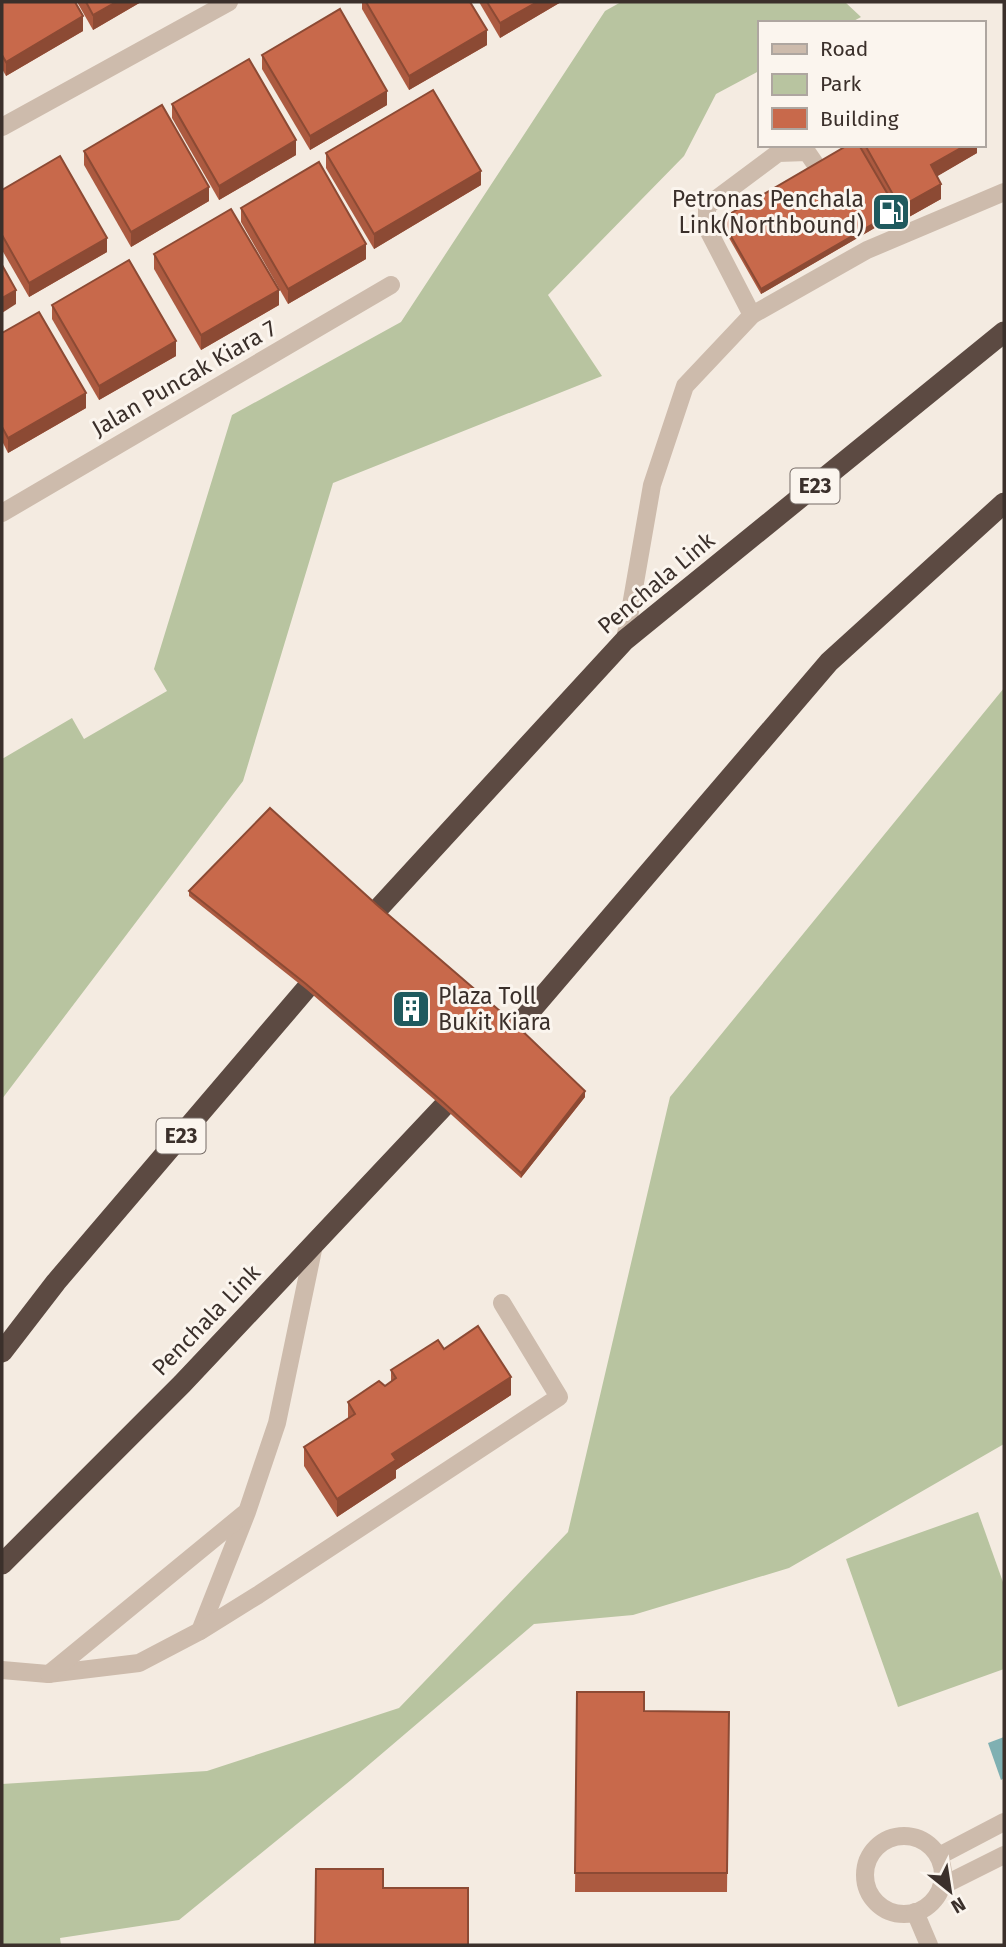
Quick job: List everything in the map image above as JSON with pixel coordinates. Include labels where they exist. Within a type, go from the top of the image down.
[{"type":"highway","name":"Penchala Link","points":[[377,910],[625,640],[1004,332]]},
{"type":"highway","points":[[515,1030],[829,662],[1004,503]]},
{"type":"highway","name":"E23","points":[[2,1352],[56,1282],[306,989]]},
{"type":"highway","name":"Penchala Link","points":[[2,1564],[182,1384],[443,1107]]},
{"type":"street","points":[[2,127],[229,2]]},
{"type":"street","points":[[752,316],[707,228],[707,206],[778,153],[807,152],[818,168]]},
{"type":"street","points":[[625,640],[652,485],[685,386],[752,316],[863,243],[1004,192]]},
{"type":"street","name":"Jalan Puncak Kiara 7","points":[[2,513],[391,285]]},
{"type":"street","points":[[200,1631],[247,1512],[277,1423],[314,1245]]},
{"type":"street","points":[[2,1670],[48,1674],[139,1663],[200,1631],[559,1397],[502,1303]]},
{"type":"street","points":[[48,1674],[247,1512]]},
{"type":"street","points":[[939,1856],[1004,1822]]},
{"type":"street","points":[[898,1835],[911,1836],[924,1840],[939,1856],[943,1872],[942,1886],[927,1906],[902,1914],[879,1905],[870,1896],[864,1871],[875,1847],[886,1840],[898,1835]]},
{"type":"street","points":[[942,1886],[1004,1855]]},
{"type":"street","points":[[915,1912],[929,1945]]},
{"type":"green space","points":[[621,2],[845,2],[861,17],[854,21],[758,21],[758,72],[716,94],[684,156],[548,295],[602,376],[333,483],[243,781],[2,1099],[2,759],[72,718],[84,739],[167,691],[154,669],[232,415],[401,322],[605,11]]},
{"type":"green space","points":[[1004,688],[1004,1444],[789,1568],[633,1615],[534,1624],[351,1780],[179,1920],[60,1938],[61,1945],[2,1945],[2,1784],[207,1771],[399,1708],[568,1532],[670,1097]]},
{"type":"green space","points":[[978,1512],[1004,1585],[1004,1669],[898,1707],[846,1559]]},
{"type":"water","points":[[1004,1737],[1004,1778],[1001,1780],[988,1743]]},
{"type":"building","points":[[2,2],[75,2],[83,16],[6,62],[2,55]]},
{"type":"building","points":[[86,2],[116,2],[93,15]]},
{"type":"building","points":[[366,2],[470,2],[487,30],[409,76]]},
{"type":"building","points":[[487,2],[537,2],[500,23]]},
{"type":"building","points":[[340,9],[387,91],[310,136],[262,55]]},
{"type":"building","points":[[249,59],[296,140],[219,186],[172,104]]},
{"type":"building","points":[[433,90],[481,171],[374,234],[326,153]]},
{"type":"building","points":[[162,105],[209,187],[131,232],[84,151]]},
{"type":"building","points":[[845,147],[860,147],[897,210],[761,289],[721,219]]},
{"type":"building","points":[[866,147],[962,147],[931,165],[941,184],[900,207]]},
{"type":"building","points":[[60,156],[107,238],[29,283],[2,235],[2,190]]},
{"type":"building","points":[[319,162],[366,244],[288,289],[241,208]]},
{"type":"building","points":[[231,209],[279,290],[201,335],[154,254]]},
{"type":"building","points":[[129,260],[176,341],[99,386],[52,305]]},
{"type":"building","points":[[2,265],[16,290],[2,298]]},
{"type":"building","points":[[39,312],[86,393],[8,438],[2,427],[2,333]]},
{"type":"building","name":"Plaza Toll Bukit Kiara","points":[[270,808],[515,1024],[585,1091],[521,1173],[306,984],[189,891]]},
{"type":"building","points":[[478,1326],[511,1377],[392,1454],[396,1460],[337,1499],[304,1447],[355,1414],[348,1402],[379,1381],[385,1386],[396,1378],[391,1370],[438,1340],[444,1349]]},
{"type":"building","points":[[577,1692],[644,1692],[644,1711],[729,1712],[727,1873],[575,1873]]},
{"type":"building","points":[[316,1869],[383,1869],[383,1888],[468,1888],[468,1945],[315,1945]]},
{"type":"place","name":"Petronas Penchala Link(Northbound)","points":[[891,212]]},
{"type":"place","name":"Plaza Toll Bukit Kiara","points":[[411,1009]]}]
